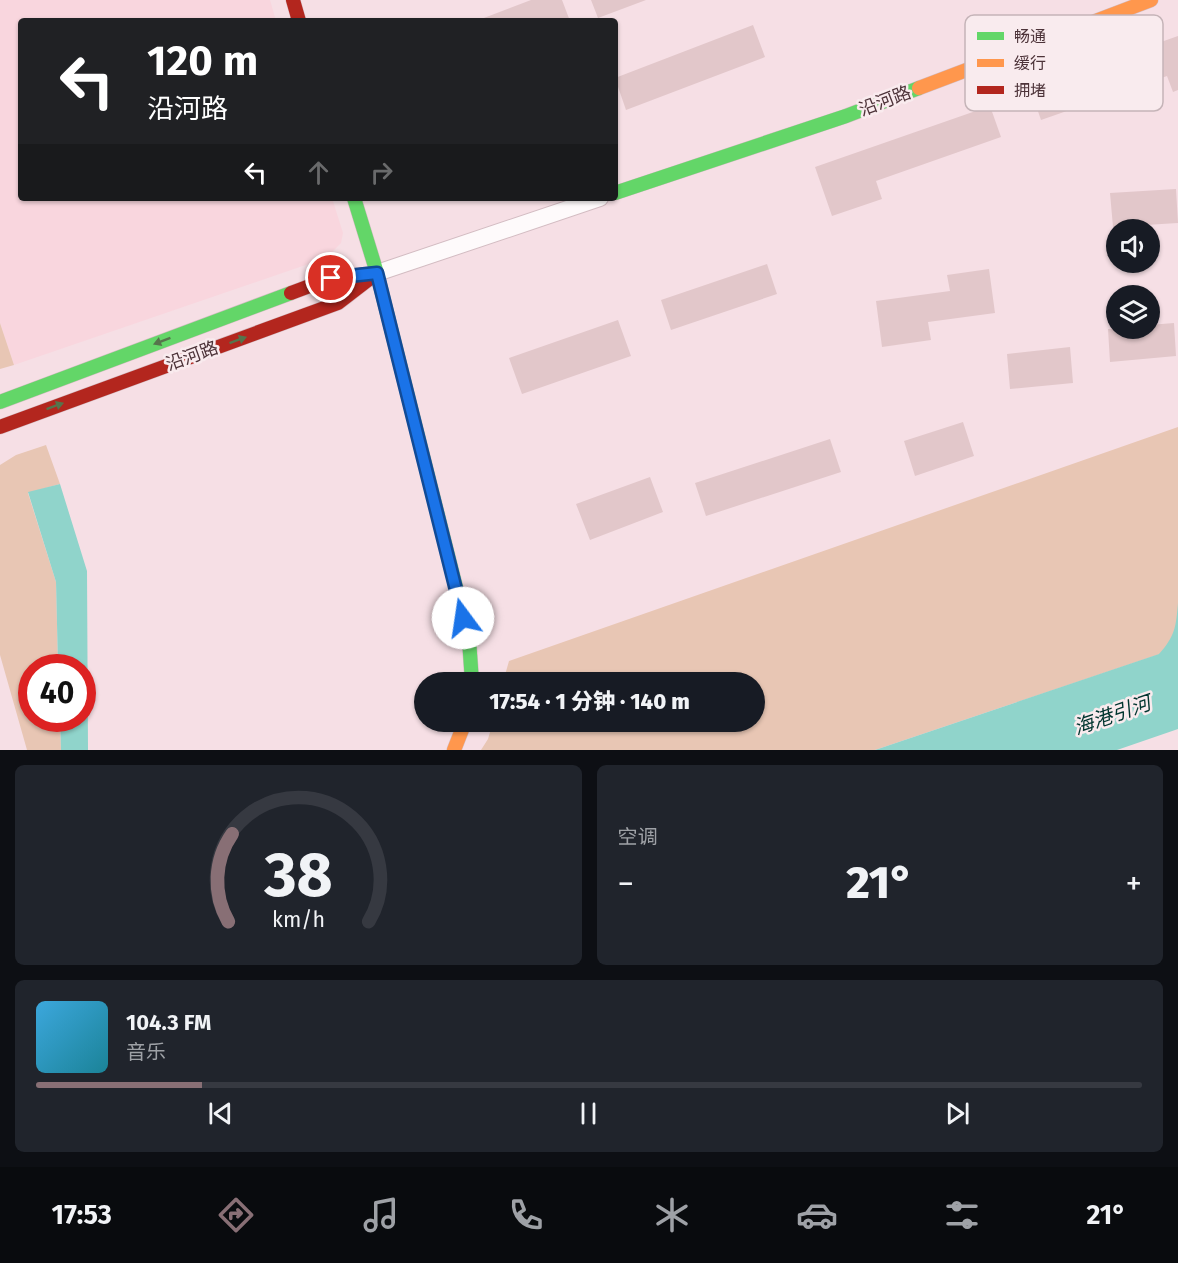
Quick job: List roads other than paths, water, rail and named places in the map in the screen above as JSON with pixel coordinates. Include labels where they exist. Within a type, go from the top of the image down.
[{"type":"street","points":[[293,0],[298,18]]},
{"type":"street","name":"沿河路","points":[[1112,15],[1151,0]]},
{"type":"street","name":"沿河路","points":[[618,192],[846,116],[965,71]]},
{"type":"street","points":[[355,201],[377,273],[468,639],[471,672]]},
{"type":"street","name":"沿河路","points":[[0,402],[331,278],[377,273],[591,201]]},
{"type":"street","name":"沿河路","points":[[0,426],[338,303],[377,273]]},
{"type":"street","points":[[454,750],[461,732]]},
{"type":"water","points":[[60,484],[87,571],[87,654],[58,654],[56,582],[28,492]]},
{"type":"water","name":"海港引河","points":[[1178,603],[1178,729],[1117,750],[875,750],[1159,654],[1174,631]]},
{"type":"water","points":[[60,732],[88,732],[88,750],[61,750]]}]
